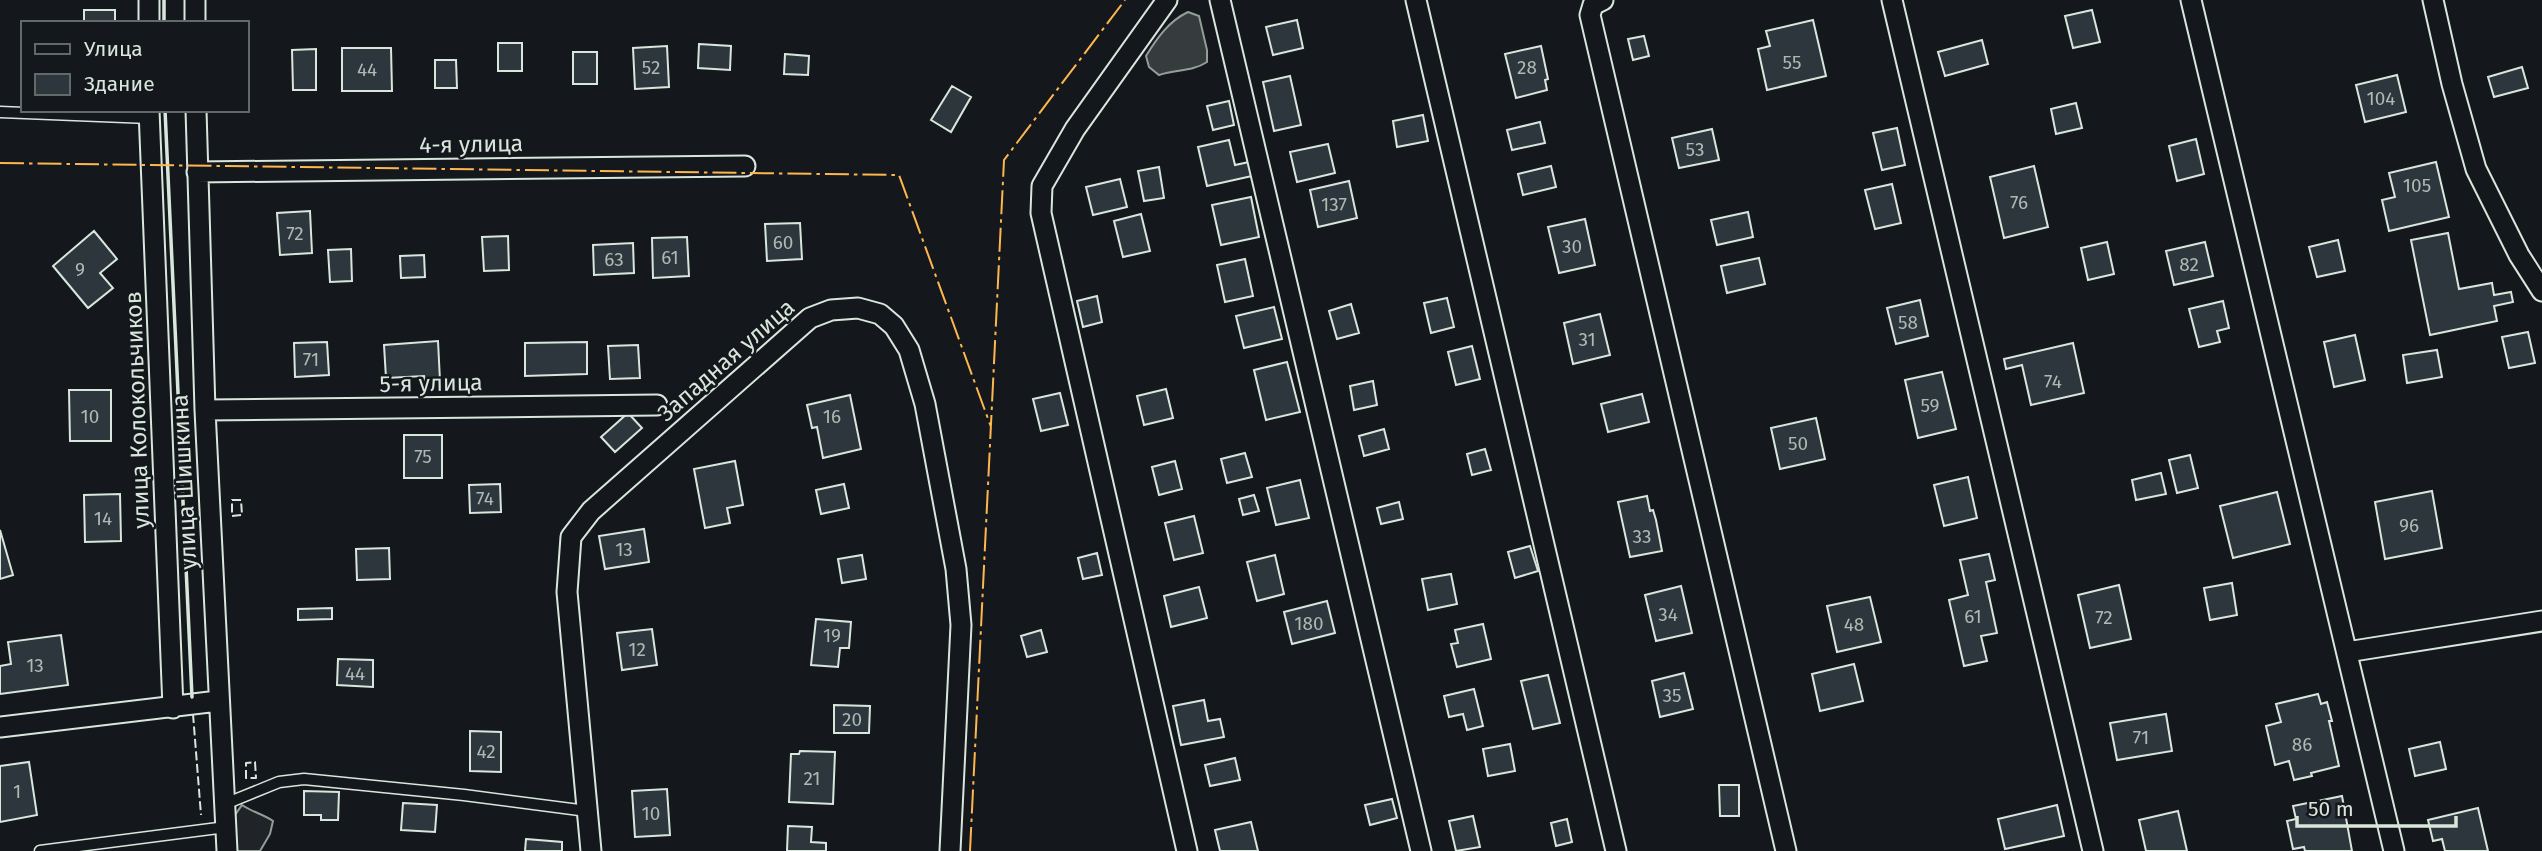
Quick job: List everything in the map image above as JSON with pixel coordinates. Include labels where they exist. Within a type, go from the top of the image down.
[{"type":"street","points":[[149,0],[149,21]]},
{"type":"street","points":[[195,0],[195,21]]},
{"type":"street","points":[[1167,0],[1075,129],[1042,186],[1041,213],[1187,851]]},
{"type":"street","points":[[1220,0],[1421,851]]},
{"type":"street","points":[[1416,0],[1616,851]]},
{"type":"street","points":[[1603,0],[1593,5],[1590,15],[1786,851]]},
{"type":"street","points":[[1892,0],[2093,851]]},
{"type":"street","points":[[2191,0],[2394,851]]},
{"type":"street","points":[[2433,0],[2452,84],[2476,169],[2519,255],[2542,291]]},
{"type":"street","name":"улица Шишкина","points":[[196,112],[205,410],[227,851]]},
{"type":"street","name":"улица Колокольчиков","points":[[149,114],[173,708]]},
{"type":"street","name":"4-я улица","points":[[197,172],[745,166]]},
{"type":"street","name":"Западная улица","points":[[591,851],[567,592],[571,537],[591,511],[810,317],[831,310],[858,308],[880,314],[894,326],[909,350],[925,404],[943,487],[956,569],[961,625],[950,851]]},
{"type":"street","name":"5-я улица","points":[[205,410],[657,405]]},
{"type":"street","points":[[2347,652],[2542,621]]},
{"type":"street","points":[[0,727],[218,701]]},
{"type":"lane","points":[[0,112],[149,114]]},
{"type":"lane","points":[[224,805],[279,782],[304,779],[587,811]]},
{"type":"lane","points":[[40,851],[226,827]]},
{"type":"shaded area","points":[[1188,12],[1199,16],[1207,62],[1159,75],[1149,67],[1146,56],[1164,31]]},
{"type":"shaded area","points":[[242,805],[273,821],[270,834],[260,851],[235,851],[235,815]]},
{"type":"building","points":[[84,10],[115,10],[115,21],[84,21]]},
{"type":"building","points":[[2092,10],[2100,42],[2073,48],[2065,16]]},
{"type":"building","points":[[1297,20],[1303,48],[1273,55],[1266,27]]},
{"type":"building","points":[[1813,20],[1826,76],[1767,90],[1758,49],[1770,46],[1766,31]]},
{"type":"building","points":[[1644,36],[1649,56],[1633,60],[1628,39]]},
{"type":"building","points":[[1982,40],[1988,64],[1945,76],[1938,52]]},
{"type":"building","points":[[498,43],[522,43],[522,71],[498,71]]},
{"type":"building","points":[[699,44],[731,46],[730,70],[698,68]]},
{"type":"building","points":[[667,46],[669,87],[635,89],[633,48]]},
{"type":"building","points":[[1541,46],[1548,79],[1545,80],[1547,90],[1516,98],[1505,54]]},
{"type":"building","points":[[342,48],[391,48],[392,91],[342,91]]},
{"type":"building","points":[[316,49],[316,90],[293,90],[292,50]]},
{"type":"building","points":[[573,52],[597,52],[597,84],[573,84]]},
{"type":"building","points":[[785,54],[809,56],[808,75],[784,74]]},
{"type":"building","points":[[435,60],[456,60],[457,88],[435,88]]},
{"type":"building","points":[[2522,67],[2528,88],[2494,97],[2488,77]]},
{"type":"building","points":[[2397,75],[2406,112],[2365,122],[2356,85]]},
{"type":"building","points":[[1290,76],[1301,125],[1274,131],[1263,82]]},
{"type":"building","points":[[952,86],[971,97],[951,132],[931,120]]},
{"type":"building","points":[[1229,101],[1234,125],[1213,130],[1207,106]]},
{"type":"building","points":[[2076,103],[2082,128],[2056,134],[2051,109]]},
{"type":"building","points":[[1423,115],[1428,141],[1397,147],[1393,121]]},
{"type":"building","points":[[1540,122],[1545,143],[1512,150],[1507,130]]},
{"type":"building","points":[[1897,128],[1905,165],[1882,170],[1873,133]]},
{"type":"building","points":[[1712,129],[1719,160],[1679,168],[1672,138]]},
{"type":"building","points":[[2196,139],[2204,174],[2177,181],[2169,146]]},
{"type":"building","points":[[1229,140],[1235,165],[1249,162],[1252,176],[1207,186],[1198,147]]},
{"type":"building","points":[[1328,144],[1335,173],[1297,182],[1290,152]]},
{"type":"building","points":[[2436,162],[2449,217],[2389,231],[2382,200],[2395,197],[2389,173]]},
{"type":"building","points":[[1551,166],[1556,187],[1523,195],[1518,174]]},
{"type":"building","points":[[2034,166],[2048,227],[2004,238],[1990,177]]},
{"type":"building","points":[[1159,167],[1164,198],[1144,201],[1138,171]]},
{"type":"building","points":[[1120,179],[1127,207],[1093,215],[1086,187]]},
{"type":"building","points":[[1349,181],[1357,218],[1318,227],[1310,190]]},
{"type":"building","points":[[1892,184],[1901,223],[1875,229],[1865,190]]},
{"type":"building","points":[[1251,197],[1259,237],[1221,245],[1212,205]]},
{"type":"building","points":[[310,211],[312,253],[280,255],[277,213]]},
{"type":"building","points":[[1748,212],[1753,237],[1717,245],[1711,220]]},
{"type":"building","points":[[1141,214],[1150,251],[1123,257],[1114,221]]},
{"type":"building","points":[[1585,219],[1595,265],[1559,273],[1548,227]]},
{"type":"building","points":[[800,223],[802,259],[767,261],[765,224]]},
{"type":"building","points":[[94,231],[117,259],[100,273],[113,288],[88,308],[53,266]]},
{"type":"building","points":[[2448,233],[2459,289],[2492,283],[2494,295],[2511,292],[2513,302],[2494,306],[2497,321],[2430,335],[2411,240]]},
{"type":"building","points":[[508,236],[509,270],[484,271],[482,237]]},
{"type":"building","points":[[687,237],[689,276],[653,278],[652,238]]},
{"type":"building","points":[[2338,240],[2345,271],[2317,277],[2309,247]]},
{"type":"building","points":[[2107,242],[2114,274],[2088,280],[2081,248]]},
{"type":"building","points":[[2205,242],[2213,276],[2174,285],[2166,251]]},
{"type":"building","points":[[633,243],[634,273],[594,275],[593,245]]},
{"type":"building","points":[[351,249],[352,281],[330,282],[328,250]]},
{"type":"building","points":[[424,255],[425,277],[401,278],[400,256]]},
{"type":"building","points":[[1759,258],[1765,284],[1727,293],[1721,266]]},
{"type":"building","points":[[1245,259],[1253,296],[1225,302],[1217,265]]},
{"type":"building","points":[[1097,296],[1102,322],[1083,327],[1077,301]]},
{"type":"building","points":[[1447,298],[1454,327],[1431,333],[1424,303]]},
{"type":"building","points":[[1920,300],[1928,336],[1896,344],[1887,308]]},
{"type":"building","points":[[2223,301],[2229,328],[2217,331],[2220,342],[2199,347],[2189,309]]},
{"type":"building","points":[[1351,304],[1359,333],[1337,339],[1329,311]]},
{"type":"building","points":[[1274,307],[1282,339],[1244,348],[1236,316]]},
{"type":"building","points":[[1600,314],[1610,355],[1573,364],[1564,323]]},
{"type":"building","points":[[2528,332],[2535,363],[2509,368],[2502,337]]},
{"type":"building","points":[[2355,335],[2365,380],[2334,387],[2324,342]]},
{"type":"building","points":[[438,341],[440,381],[425,382],[424,376],[386,378],[384,345]]},
{"type":"building","points":[[327,342],[329,375],[295,377],[294,343]]},
{"type":"building","points":[[587,342],[587,374],[525,376],[525,343]]},
{"type":"building","points":[[2073,343],[2084,393],[2031,405],[2022,365],[2006,369],[2004,359]]},
{"type":"building","points":[[638,345],[640,378],[610,379],[608,346]]},
{"type":"building","points":[[1472,346],[1480,379],[1456,385],[1448,352]]},
{"type":"building","points":[[2437,350],[2442,377],[2407,383],[2403,355]]},
{"type":"building","points":[[1287,362],[1300,412],[1266,420],[1254,370]]},
{"type":"building","points":[[1942,372],[1956,429],[1918,438],[1905,380]]},
{"type":"building","points":[[1373,381],[1377,405],[1354,410],[1350,386]]},
{"type":"building","points":[[1166,389],[1173,418],[1144,425],[1137,396]]},
{"type":"building","points":[[69,390],[111,390],[111,441],[70,441]]},
{"type":"building","points":[[1060,393],[1068,425],[1041,431],[1033,399]]},
{"type":"building","points":[[1642,394],[1649,422],[1608,432],[1601,404]]},
{"type":"building","points":[[850,395],[861,449],[823,458],[817,427],[812,428],[807,405]]},
{"type":"building","points":[[628,413],[642,428],[615,452],[601,437]]},
{"type":"building","points":[[1816,418],[1825,459],[1780,469],[1771,428]]},
{"type":"building","points":[[1384,429],[1389,449],[1364,456],[1359,436]]},
{"type":"building","points":[[404,435],[442,435],[442,478],[404,478]]},
{"type":"building","points":[[1485,449],[1491,470],[1472,475],[1467,454]]},
{"type":"building","points":[[1245,453],[1252,477],[1227,483],[1221,459]]},
{"type":"building","points":[[2190,455],[2198,488],[2177,493],[2169,460]]},
{"type":"building","points":[[735,461],[743,505],[727,508],[730,523],[705,528],[694,469]]},
{"type":"building","points":[[1175,461],[1182,489],[1159,495],[1152,467]]},
{"type":"building","points":[[2161,473],[2166,494],[2136,500],[2132,480]]},
{"type":"building","points":[[1968,477],[1977,518],[1944,526],[1934,485]]},
{"type":"building","points":[[1300,480],[1309,518],[1276,525],[1267,488]]},
{"type":"building","points":[[500,484],[501,512],[470,513],[469,485]]},
{"type":"building","points":[[844,484],[849,508],[821,514],[816,490]]},
{"type":"building","points":[[2432,491],[2442,548],[2385,559],[2375,502]]},
{"type":"building","points":[[2277,492],[2290,544],[2233,558],[2220,506]]},
{"type":"building","points":[[120,494],[121,541],[85,542],[84,495]]},
{"type":"building","points":[[1254,495],[1259,511],[1243,515],[1239,499]]},
{"type":"building","points":[[1647,496],[1650,511],[1653,510],[1656,520],[1662,551],[1630,557],[1618,502]]},
{"type":"building","points":[[1399,502],[1403,519],[1381,524],[1377,508]]},
{"type":"building","points":[[1194,516],[1203,553],[1174,560],[1165,523]]},
{"type":"building","points":[[644,529],[649,562],[605,569],[599,536]]},
{"type":"building","points":[[0,530],[13,575],[0,579]]},
{"type":"building","points":[[1530,546],[1538,571],[1515,578],[1508,552]]},
{"type":"building","points":[[389,548],[390,579],[357,580],[356,549]]},
{"type":"building","points":[[1097,553],[1102,575],[1083,579],[1078,558]]},
{"type":"building","points":[[1989,554],[1995,580],[1986,582],[1997,633],[1981,636],[1987,661],[1964,666],[1949,600],[1968,595],[1960,560]]},
{"type":"building","points":[[862,555],[866,579],[842,583],[838,559]]},
{"type":"building","points":[[1275,555],[1284,594],[1257,601],[1247,562]]},
{"type":"building","points":[[1451,574],[1457,604],[1428,610],[1422,579]]},
{"type":"building","points":[[2232,583],[2237,615],[2210,620],[2204,588]]},
{"type":"building","points":[[2119,585],[2131,639],[2090,648],[2078,595]]},
{"type":"building","points":[[1681,586],[1692,633],[1656,641],[1645,595]]},
{"type":"building","points":[[1199,587],[1207,618],[1171,627],[1164,596]]},
{"type":"building","points":[[1870,597],[1881,642],[1837,652],[1827,606]]},
{"type":"building","points":[[1327,601],[1335,633],[1292,644],[1284,612]]},
{"type":"building","points":[[332,608],[332,619],[298,620],[298,609]]},
{"type":"building","points":[[816,619],[851,622],[849,648],[840,648],[838,667],[811,665]]},
{"type":"building","points":[[1483,624],[1491,659],[1457,667],[1451,644],[1458,643],[1455,630]]},
{"type":"building","points":[[652,629],[657,665],[622,670],[617,633]]},
{"type":"building","points":[[1041,630],[1047,652],[1027,657],[1021,636]]},
{"type":"building","points":[[61,635],[68,685],[0,694],[0,666],[11,664],[8,642]]},
{"type":"building","points":[[338,659],[373,660],[373,687],[337,685]]},
{"type":"building","points":[[1854,664],[1863,701],[1820,711],[1812,674]]},
{"type":"building","points":[[1684,673],[1693,709],[1660,717],[1652,681]]},
{"type":"building","points":[[1548,675],[1560,723],[1533,729],[1521,681]]},
{"type":"building","points":[[1474,689],[1483,726],[1467,730],[1463,714],[1449,717],[1444,696]]},
{"type":"building","points":[[2318,694],[2321,704],[2327,702],[2339,766],[2294,780],[2289,761],[2275,765],[2266,726],[2281,722],[2276,704]]},
{"type":"building","points":[[1204,700],[1208,721],[1220,719],[1224,737],[1181,745],[1173,706]]},
{"type":"building","points":[[834,705],[870,706],[869,733],[834,733]]},
{"type":"building","points":[[2166,714],[2172,751],[2117,760],[2110,723]]},
{"type":"building","points":[[470,731],[501,732],[501,772],[470,771]]},
{"type":"building","points":[[2440,742],[2446,769],[2415,776],[2409,749]]},
{"type":"building","points":[[1510,744],[1515,771],[1488,776],[1483,749]]},
{"type":"building","points":[[800,751],[835,752],[833,804],[789,802],[791,754],[799,754]]},
{"type":"building","points":[[1235,758],[1240,780],[1210,786],[1205,765]]},
{"type":"building","points":[[29,762],[37,815],[0,822],[0,766]]},
{"type":"building","points":[[1719,785],[1739,785],[1739,816],[1720,816]]},
{"type":"building","points":[[667,789],[670,835],[635,837],[632,791]]},
{"type":"building","points":[[304,791],[339,792],[338,820],[321,820],[321,815],[304,815]]},
{"type":"building","points":[[2342,796],[2352,851],[2305,851],[2304,847],[2293,849],[2287,821],[2296,819],[2293,806]]},
{"type":"building","points":[[1392,799],[1397,818],[1370,825],[1365,805]]},
{"type":"building","points":[[403,803],[437,805],[435,832],[401,830]]},
{"type":"building","points":[[2057,805],[2064,836],[2005,849],[1998,819]]},
{"type":"building","points":[[2478,808],[2488,851],[2445,851],[2442,839],[2433,841],[2428,820]]},
{"type":"building","points":[[2178,811],[2187,851],[2146,851],[2139,820]]},
{"type":"building","points":[[1473,816],[1480,847],[1456,851],[1449,821]]},
{"type":"building","points":[[1567,819],[1572,842],[1556,846],[1551,823]]},
{"type":"building","points":[[1251,822],[1258,851],[1220,851],[1215,830]]},
{"type":"building","points":[[788,826],[812,827],[811,842],[826,843],[826,851],[787,851]]},
{"type":"building","points":[[526,839],[562,842],[562,851],[525,851]]},
{"type":"fence","points":[[232,500],[241,500],[242,515],[232,516],[232,500]]},
{"type":"fence","points":[[193,714],[201,815]]},
{"type":"fence","points":[[255,762],[256,778],[246,778],[246,763],[255,762]]},
{"type":"wall","points":[[164,0],[164,21]]},
{"type":"wall","points":[[165,112],[192,697]]},
{"type":"power","points":[[970,851],[1004,160],[1125,0]]},
{"type":"power","points":[[0,163],[899,175],[991,427]]}]
